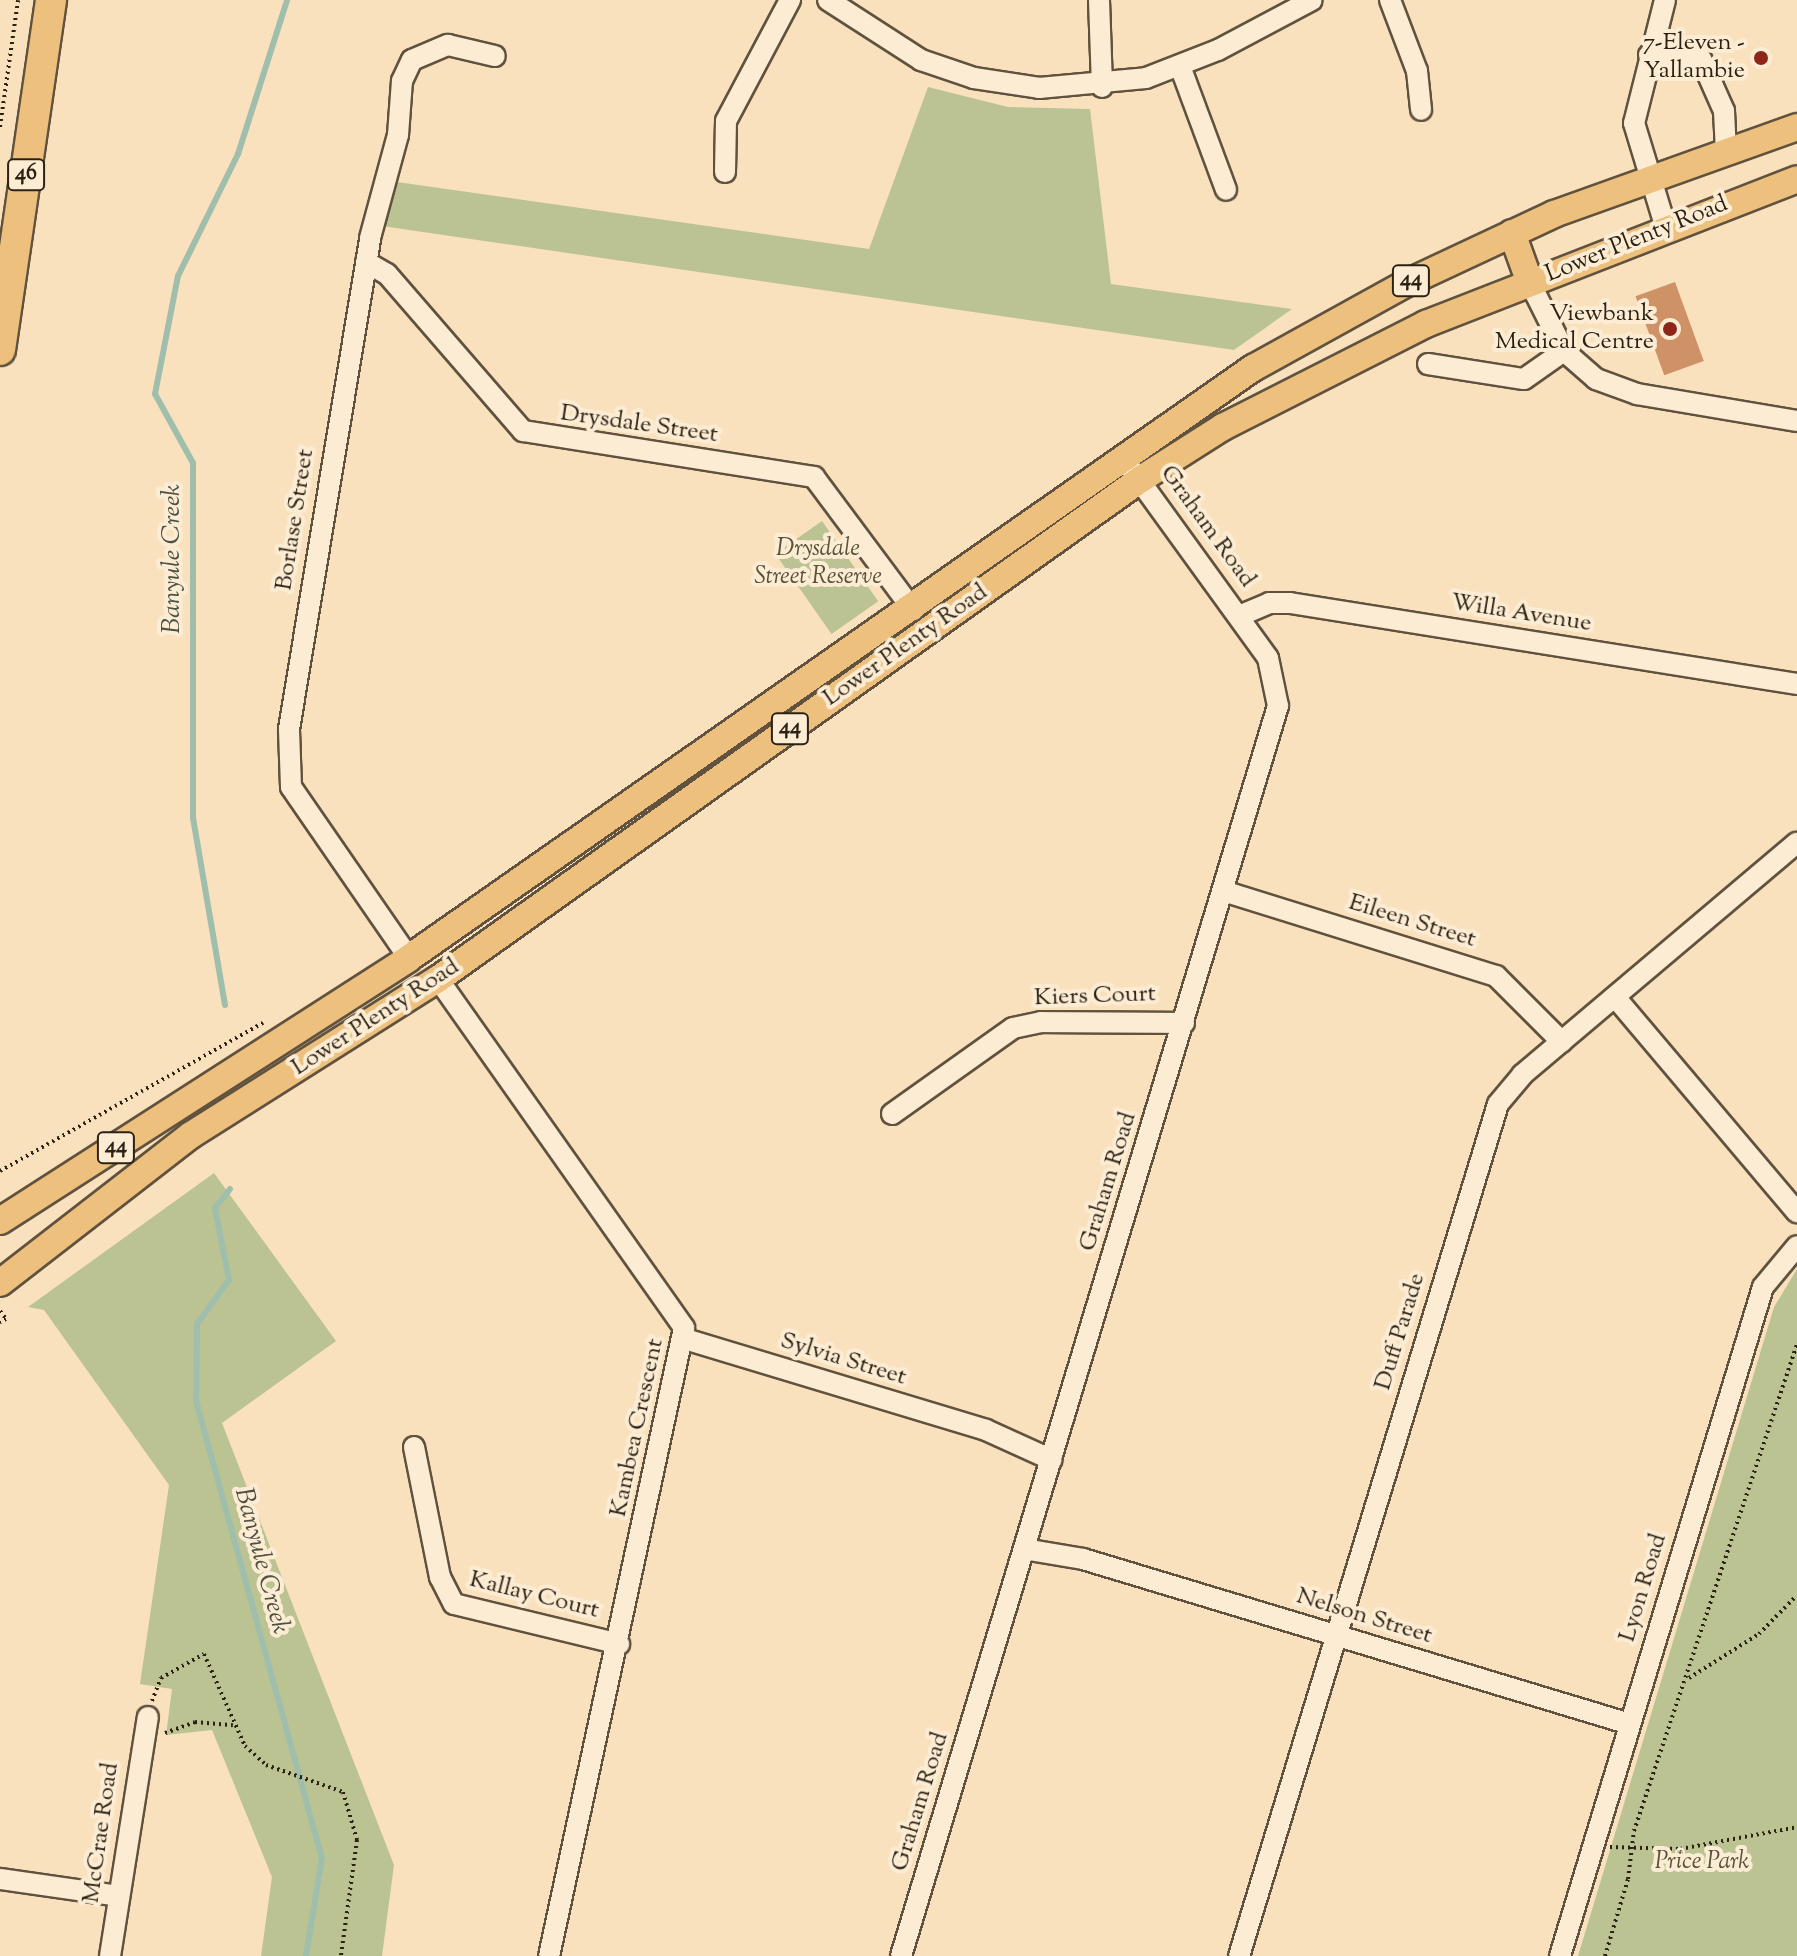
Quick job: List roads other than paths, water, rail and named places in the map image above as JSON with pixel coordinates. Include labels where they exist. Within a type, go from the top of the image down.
[{"type":"highway","name":"46","points":[[0,350],[51,0]]},
{"type":"main road","name":"Lower Plenty Road","points":[[0,1221],[409,958],[913,610],[1123,458],[1300,340],[1512,233],[1649,177],[1797,127]]},
{"type":"main road","name":"Lower Plenty Road","points":[[0,1283],[191,1135],[438,979],[1141,479],[1341,362],[1666,228],[1797,179]]},
{"type":"main road","points":[[1512,233],[1530,283]]},
{"type":"street","points":[[725,172],[726,121],[790,0]]},
{"type":"street","points":[[828,0],[888,44],[945,70],[1010,86],[1102,87],[1180,66],[1312,0]]},
{"type":"street","points":[[1099,0],[1102,87]]},
{"type":"street","points":[[1390,0],[1417,71],[1421,110]]},
{"type":"street","points":[[1665,0],[1634,123],[1666,228]]},
{"type":"street","name":"Borlase Street","points":[[409,958],[291,787],[286,766],[366,262],[398,135],[402,81],[412,60],[448,45],[495,56]]},
{"type":"street","points":[[1649,55],[1701,59],[1724,111],[1726,152]]},
{"type":"street","points":[[1180,66],[1226,190]]},
{"type":"street","name":"Drysdale Street","points":[[366,262],[387,274],[523,431],[814,477],[913,610]]},
{"type":"street","points":[[1530,283],[1564,351],[1617,388],[1797,421]]},
{"type":"street","points":[[1428,364],[1524,379],[1564,351]]},
{"type":"street","name":"Graham Road","points":[[901,1956],[1278,706],[1273,669],[1239,616],[1123,458]]},
{"type":"street","name":"Willa Avenue","points":[[1239,616],[1269,603],[1290,603],[1797,684]]},
{"type":"street","name":"Duff Parade","points":[[1239,1956],[1498,1104],[1562,1042],[1797,843]]},
{"type":"street","name":"Eileen Street","points":[[1223,891],[1496,976],[1562,1042]]},
{"type":"street","name":"Kambea Crescent","points":[[438,979],[673,1307],[685,1339],[549,1956]]},
{"type":"street","points":[[1615,997],[1797,1212]]},
{"type":"street","name":"Kiers Court","points":[[892,1114],[1013,1028],[1041,1022],[1184,1023]]},
{"type":"street","name":"Lyon Road","points":[[1560,1956],[1763,1287],[1797,1246]]},
{"type":"street","name":"Sylvia Street","points":[[685,1339],[1055,1450]]},
{"type":"street","name":"Kallay Court","points":[[414,1447],[440,1577],[454,1604],[619,1644]]},
{"type":"street","name":"Nelson Street","points":[[1027,1542],[1630,1724]]},
{"type":"street","name":"McCrae Road","points":[[110,1956],[148,1717]]},
{"type":"street","points":[[0,1879],[119,1896]]},
{"type":"waterway","name":"Banyule Creek","points":[[225,1005],[193,818],[193,463],[155,394],[178,276],[238,154],[287,0]]},
{"type":"waterway","name":"Banyule Creek","points":[[230,1189],[215,1208],[229,1280],[197,1324],[196,1401],[322,1857],[306,1956]]},
{"type":"place","name":"7-Eleven - Yallambie","points":[[1761,58]]},
{"type":"place","name":"Viewbank Medical Centre","points":[[1670,329]]},
{"type":"park label","name":"Drysdale Street Reserve","points":[[818,564]]},
{"type":"park label","name":"Price Park","points":[[1702,1863]]}]
